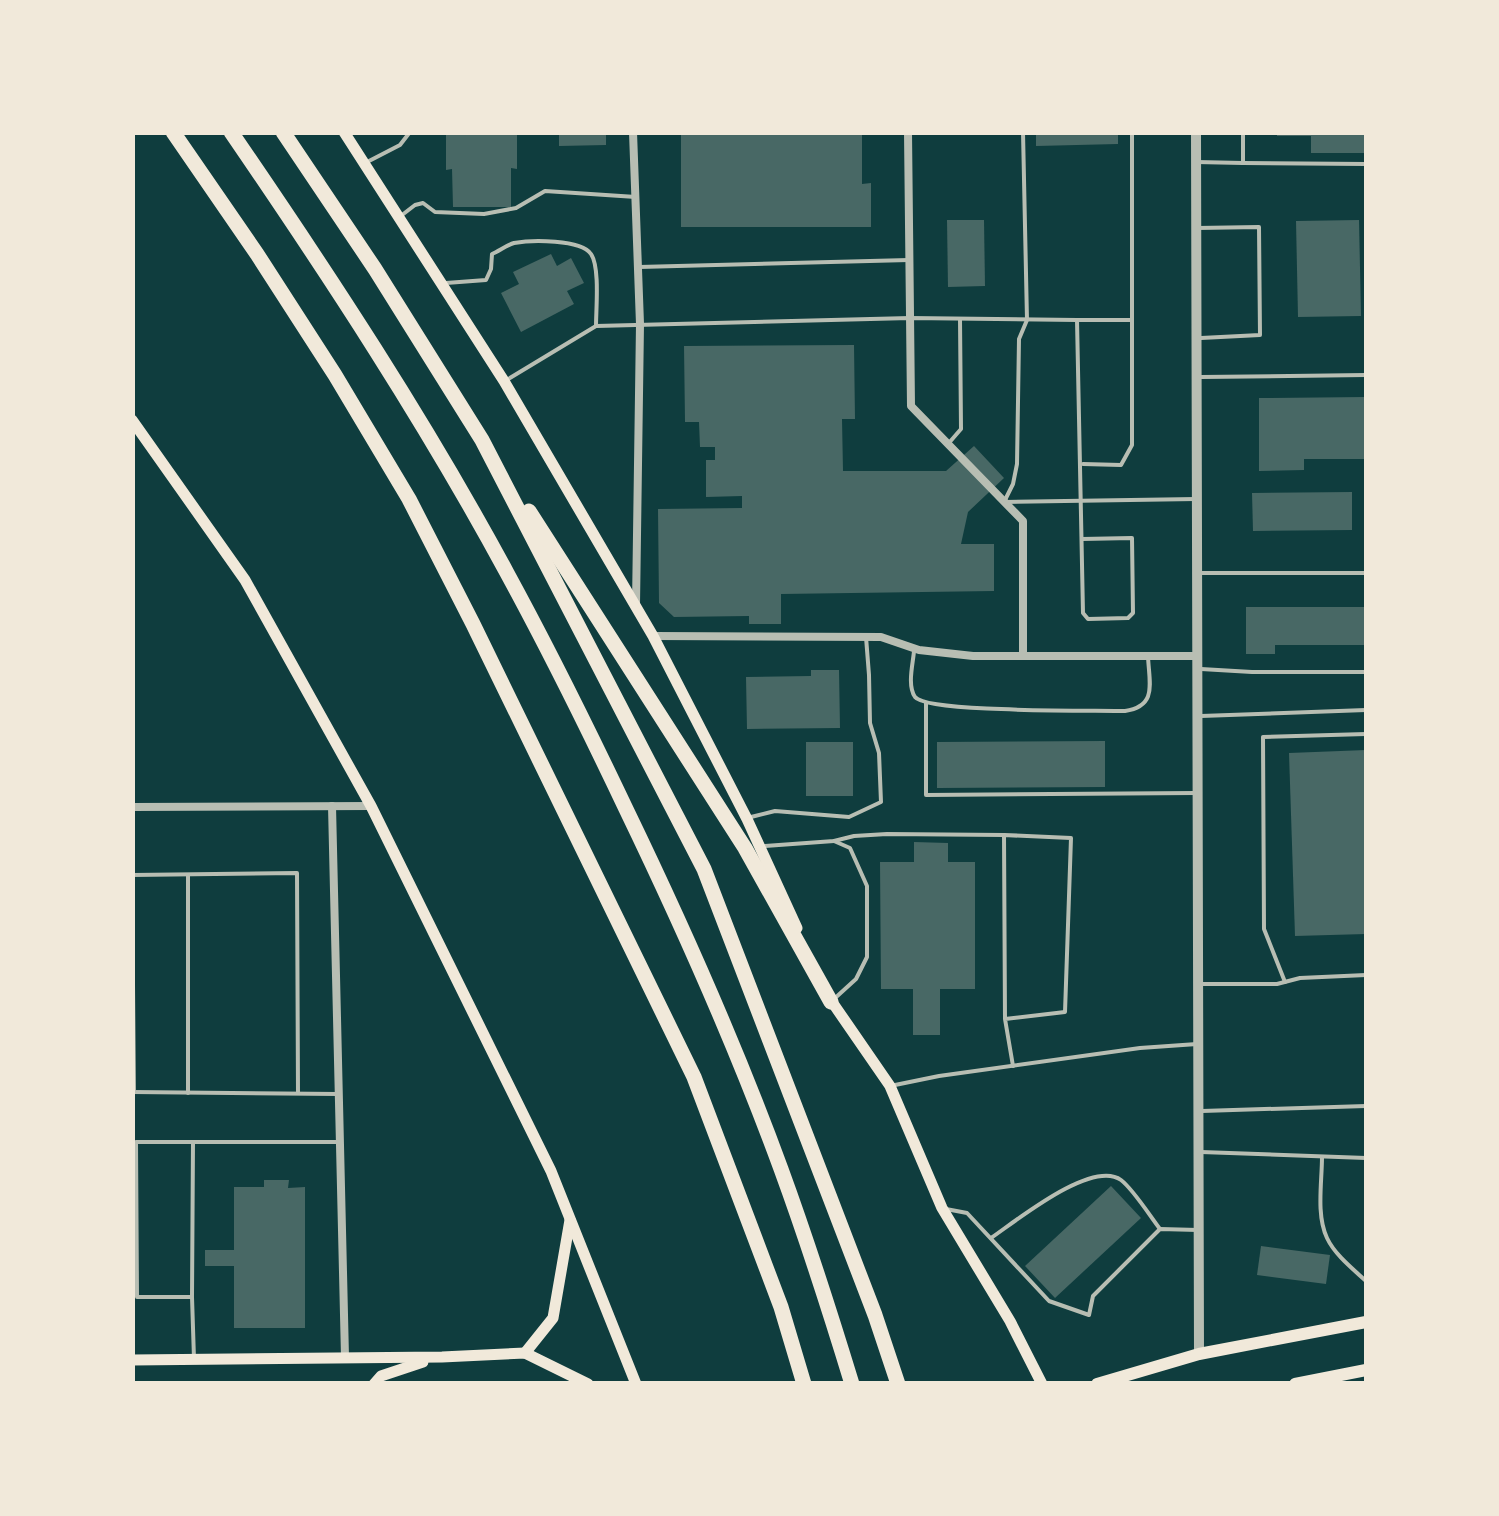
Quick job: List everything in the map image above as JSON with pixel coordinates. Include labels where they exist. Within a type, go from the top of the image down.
[{"type":"highway","points":[[173,132],[335,375],[425,530],[473,624],[694,1077],[780,1307],[804,1384]]},
{"type":"highway","points":[[231,132],[436,450],[571,694],[676,912],[730,1038],[787,1187],[852,1384]]},
{"type":"highway","points":[[283,132],[752,847],[831,1002]]},
{"type":"highway","points":[[482,440],[704,869],[898,1384]]},
{"type":"main road","points":[[344,132],[504,382],[653,636],[747,818],[752,847]]},
{"type":"main road","points":[[132,420],[246,580],[372,806],[543,1155],[636,1384]]},
{"type":"main road","points":[[831,1002],[890,1086],[942,1208],[1010,1321],[1042,1384]]},
{"type":"main road","points":[[524,1353],[553,1318],[570,1215]]},
{"type":"main road","points":[[1098,1384],[1199,1354],[1366,1322]]},
{"type":"main road","points":[[132,1360],[524,1353],[588,1384]]},
{"type":"main road","points":[[374,1384],[380,1376],[442,1357]]},
{"type":"main road","points":[[1295,1384],[1366,1370]]},
{"type":"street","points":[[633,132],[640,324],[636,610]]},
{"type":"street","points":[[908,132],[911,406],[1023,521],[1023,656]]},
{"type":"street","points":[[1196,132],[1199,1354]]},
{"type":"street","points":[[653,636],[881,637],[914,648],[973,656],[1197,656]]},
{"type":"street","points":[[332,806],[346,1356]]},
{"type":"street","points":[[132,807],[372,806]]},
{"type":"lane","points":[[364,163],[400,145],[410,132]]},
{"type":"lane","points":[[1023,132],[1026,320],[1019,339],[1018,464],[1014,484],[1004,502],[1196,500]]},
{"type":"lane","points":[[1081,464],[1120,464],[1132,445],[1132,132]]},
{"type":"lane","points":[[1242,164],[1243,132]]},
{"type":"lane","points":[[1196,162],[1366,164]]},
{"type":"lane","points":[[400,217],[423,203],[435,212],[484,214],[516,208],[546,192],[636,197]]},
{"type":"lane","points":[[1196,228],[1259,227],[1260,335],[1196,338]]},
{"type":"lane","points":[[442,284],[486,280],[492,254],[513,243],[582,245],[595,265],[596,326]]},
{"type":"lane","points":[[638,267],[909,260]]},
{"type":"lane","points":[[504,382],[596,326],[910,318],[1132,320]]},
{"type":"lane","points":[[948,444],[961,429],[960,319]]},
{"type":"lane","points":[[1078,320],[1082,539],[1084,613],[1088,619],[1128,618],[1133,613],[1132,538],[1082,539]]},
{"type":"lane","points":[[1196,377],[1366,375]]},
{"type":"lane","points":[[1196,574],[1366,573]]},
{"type":"lane","points":[[747,818],[774,811],[849,817],[881,802],[879,753],[870,723],[866,637]]},
{"type":"lane","points":[[914,648],[911,682],[913,694],[920,702],[975,708],[1138,709],[1149,696],[1148,656]]},
{"type":"lane","points":[[1197,669],[1366,672]]},
{"type":"lane","points":[[926,703],[926,796],[1196,793]]},
{"type":"lane","points":[[1197,716],[1366,710]]},
{"type":"lane","points":[[1285,982],[1264,929],[1263,737],[1366,734]]},
{"type":"lane","points":[[752,847],[886,834],[1071,838],[1065,1012],[1004,1018]]},
{"type":"lane","points":[[1004,835],[1004,1018],[1013,1066]]},
{"type":"lane","points":[[831,1002],[856,980],[868,957],[867,886],[850,848],[834,841]]},
{"type":"lane","points":[[298,1093],[297,873],[132,876],[133,1092],[340,1094]]},
{"type":"lane","points":[[188,875],[188,1092]]},
{"type":"lane","points":[[1197,984],[1277,984],[1300,978],[1366,975]]},
{"type":"lane","points":[[890,1086],[1140,1048],[1197,1044]]},
{"type":"lane","points":[[1197,1112],[1366,1106]]},
{"type":"lane","points":[[192,1297],[137,1298],[136,1142],[341,1142]]},
{"type":"lane","points":[[194,1142],[194,1358]]},
{"type":"lane","points":[[1198,1152],[1366,1158]]},
{"type":"lane","points":[[1322,1156],[1321,1210],[1328,1238],[1366,1281]]},
{"type":"lane","points":[[990,1238],[1070,1184],[1110,1176],[1120,1180],[1160,1228],[1198,1230]]},
{"type":"lane","points":[[942,1208],[968,1213],[1049,1301],[1088,1315],[1094,1296],[1160,1228]]},
{"type":"building","points":[[446,132],[517,132],[517,169],[511,168],[511,207],[453,207],[452,169],[446,170]]},
{"type":"building","points":[[559,132],[606,132],[606,145],[559,146]]},
{"type":"building","points":[[681,132],[862,132],[862,184],[871,183],[871,227],[681,227]]},
{"type":"building","points":[[1036,132],[1118,132],[1118,144],[1036,146]]},
{"type":"building","points":[[1277,132],[1366,132],[1366,153],[1311,153],[1311,136],[1277,136]]},
{"type":"building","points":[[947,220],[984,220],[985,286],[948,287]]},
{"type":"building","points":[[1359,220],[1361,316],[1298,317],[1296,221]]},
{"type":"building","points":[[551,254],[557,266],[571,258],[584,283],[567,291],[574,304],[521,332],[501,293],[519,284],[513,272]]},
{"type":"building","points":[[854,345],[855,419],[842,419],[843,471],[946,471],[974,446],[1004,478],[968,512],[961,544],[994,544],[994,591],[781,594],[781,624],[749,624],[749,616],[674,617],[659,603],[658,509],[742,508],[742,496],[706,497],[706,460],[715,460],[715,447],[700,447],[699,422],[685,422],[684,346]]},
{"type":"building","points":[[1366,397],[1366,459],[1304,459],[1304,470],[1259,471],[1259,398]]},
{"type":"building","points":[[1352,492],[1352,530],[1253,531],[1252,493]]},
{"type":"building","points":[[1246,607],[1366,607],[1366,645],[1275,645],[1275,654],[1246,654]]},
{"type":"building","points":[[811,670],[839,670],[840,728],[747,729],[746,677],[811,676]]},
{"type":"building","points":[[1105,741],[1105,787],[937,788],[937,742]]},
{"type":"building","points":[[806,742],[853,742],[853,796],[806,796]]},
{"type":"building","points":[[1366,750],[1366,934],[1295,936],[1289,753]]},
{"type":"building","points":[[914,842],[948,843],[948,862],[975,862],[975,989],[940,989],[940,1035],[913,1035],[913,989],[881,989],[880,862],[914,862]]},
{"type":"building","points":[[264,1180],[289,1180],[288,1188],[305,1187],[305,1328],[234,1328],[234,1266],[205,1266],[205,1250],[234,1250],[234,1187],[264,1187]]},
{"type":"building","points":[[1111,1186],[1141,1218],[1055,1298],[1025,1266]]},
{"type":"building","points":[[1261,1246],[1330,1255],[1326,1284],[1257,1275]]}]
